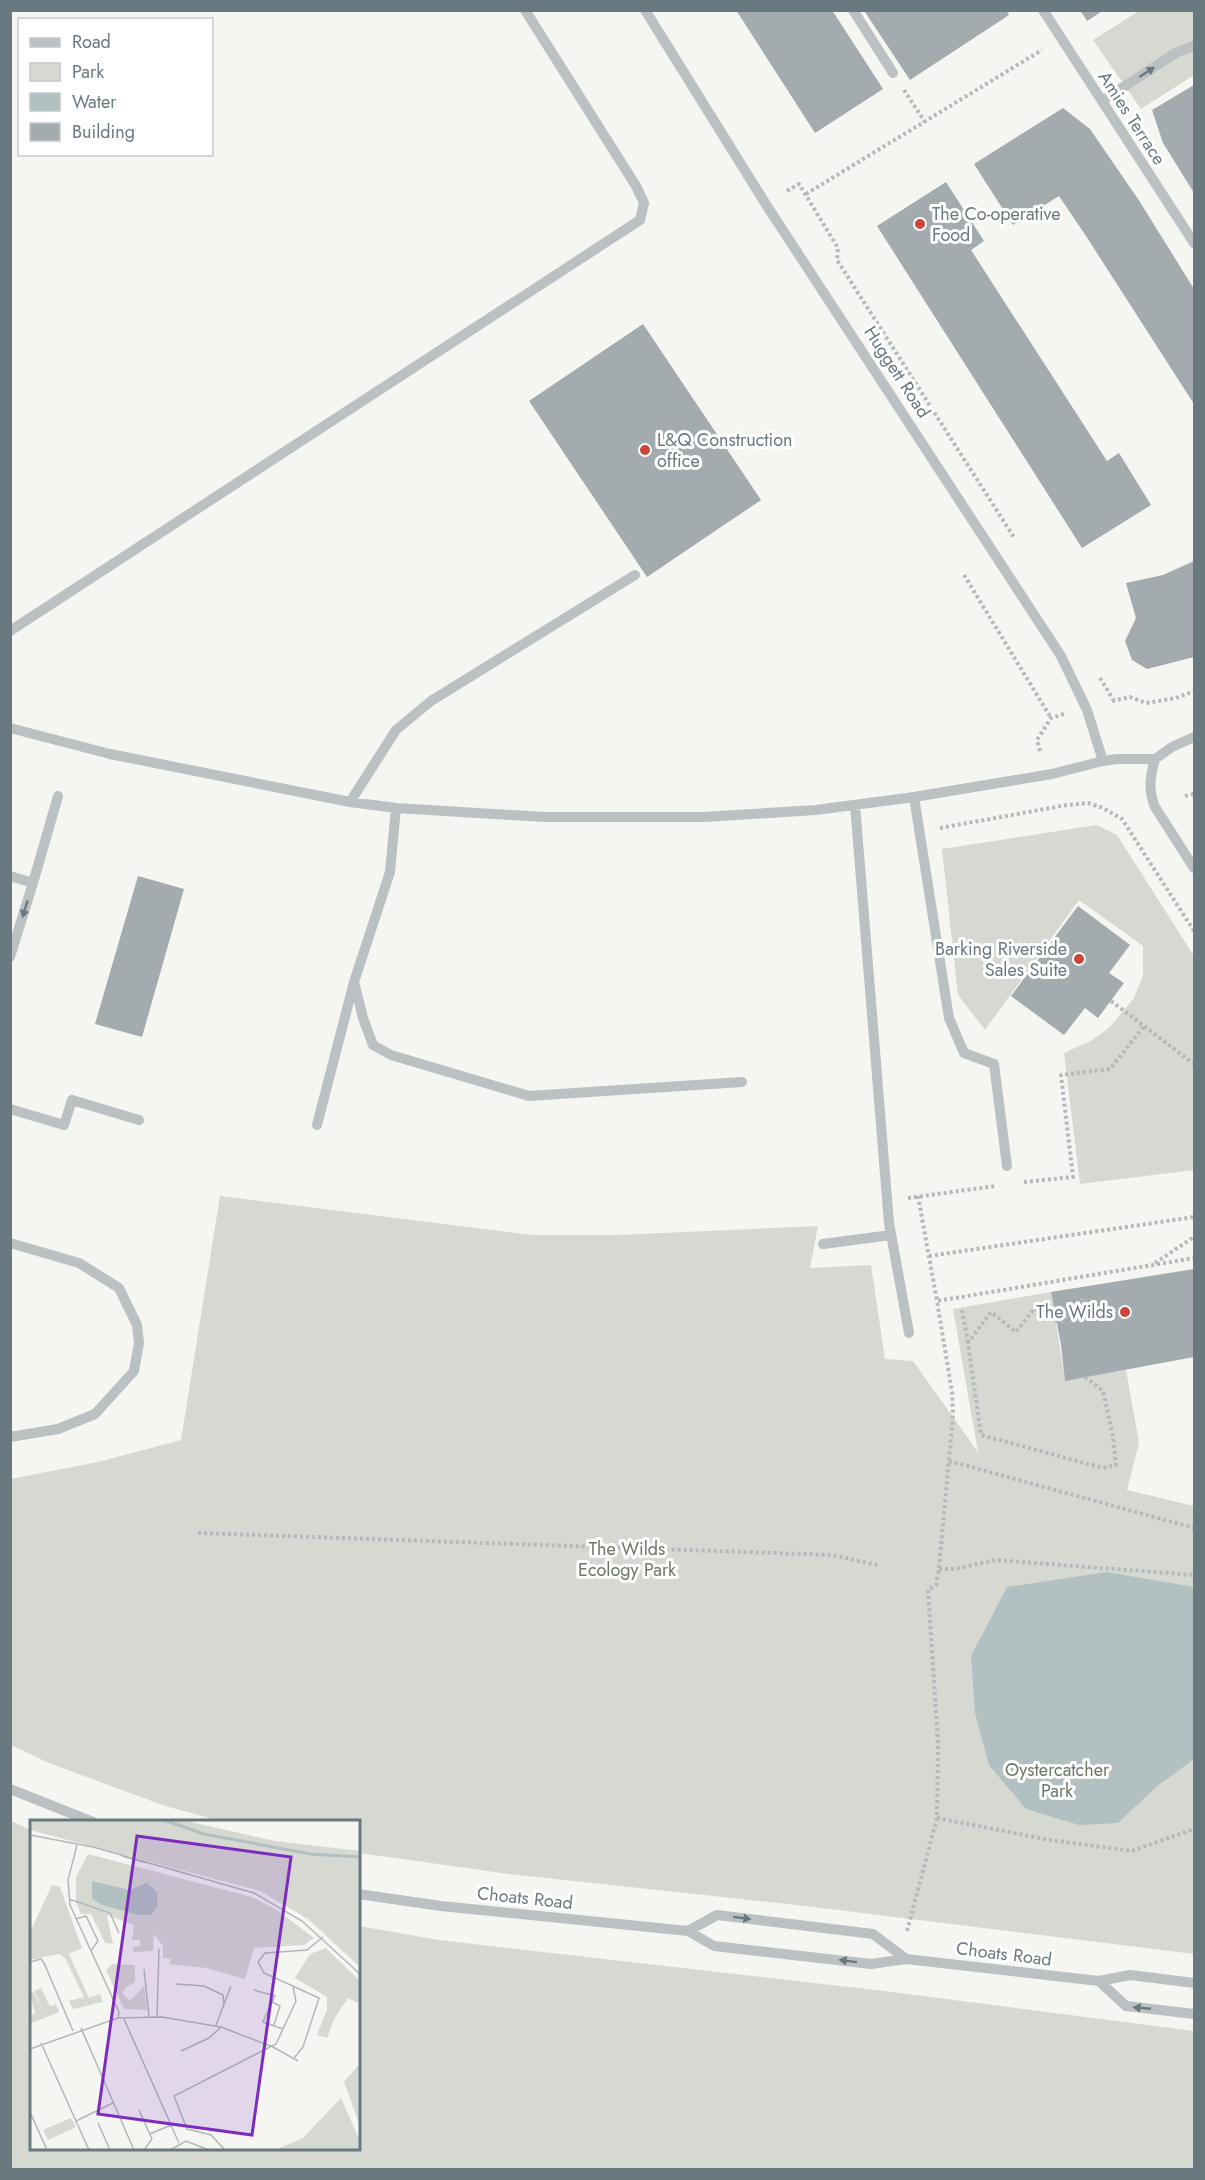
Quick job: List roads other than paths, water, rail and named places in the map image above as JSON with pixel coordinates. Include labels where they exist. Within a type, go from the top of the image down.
[{"type":"street","points":[[10,631],[640,220],[644,203],[636,186],[525,10]]},
{"type":"street","name":"Huggett Road","points":[[645,10],[767,206],[1061,656],[1086,710],[1103,761]]},
{"type":"street","points":[[853,10],[893,73]]},
{"type":"street","name":"Amies Terrace","points":[[1043,10],[1194,243]]},
{"type":"street","points":[[1102,101],[1177,52],[1194,46]]},
{"type":"street","points":[[350,802],[396,730],[431,701],[634,575]]},
{"type":"street","points":[[10,728],[110,754],[350,802],[396,808],[545,817],[681,817],[816,810],[914,797],[1052,774],[1103,761],[1155,759],[1172,747],[1194,737]]},
{"type":"street","points":[[1155,759],[1150,781],[1151,797],[1194,868]]},
{"type":"street","points":[[10,957],[58,796]]},
{"type":"street","points":[[914,797],[949,1018],[964,1053],[994,1064],[1007,1166]]},
{"type":"street","points":[[855,805],[887,1201],[909,1333]]},
{"type":"street","points":[[317,1125],[354,982],[390,872],[396,808]]},
{"type":"street","points":[[10,876],[33,883]]},
{"type":"street","points":[[354,982],[363,1018],[374,1045],[391,1054],[529,1096],[742,1082]]},
{"type":"street","points":[[10,1108],[64,1125],[72,1100],[139,1120]]},
{"type":"street","points":[[823,1244],[891,1235]]},
{"type":"street","points":[[10,1243],[79,1263],[119,1288],[137,1325],[139,1343],[134,1371],[95,1414],[58,1429],[10,1437]]},
{"type":"street","points":[[10,1789],[90,1820]]},
{"type":"street","name":"Choats Road","points":[[360,1894],[441,1906],[688,1931],[714,1946],[871,1964],[906,1959],[1099,1981],[1130,1975],[1194,1983]]},
{"type":"street","points":[[688,1931],[717,1915],[873,1934],[906,1959]]},
{"type":"street","points":[[1099,1981],[1126,2006],[1194,2014]]},
{"type":"water","points":[[1107,1572],[1194,1587],[1194,1759],[1156,1787],[1118,1823],[1079,1825],[1026,1809],[989,1765],[975,1713],[971,1656],[1007,1587]]},
{"type":"place","name":"The Co-operative Food","points":[[920,224]]},
{"type":"place","name":"L&Q Construction office","points":[[645,450]]},
{"type":"place","name":"Barking Riverside Sales Suite","points":[[1079,959]]},
{"type":"place","name":"The Wilds","points":[[1125,1312]]},
{"type":"park label","name":"The Wilds Ecology Park","points":[[627,1559]]},
{"type":"park label","name":"Oystercatcher Park","points":[[1057,1780]]}]
